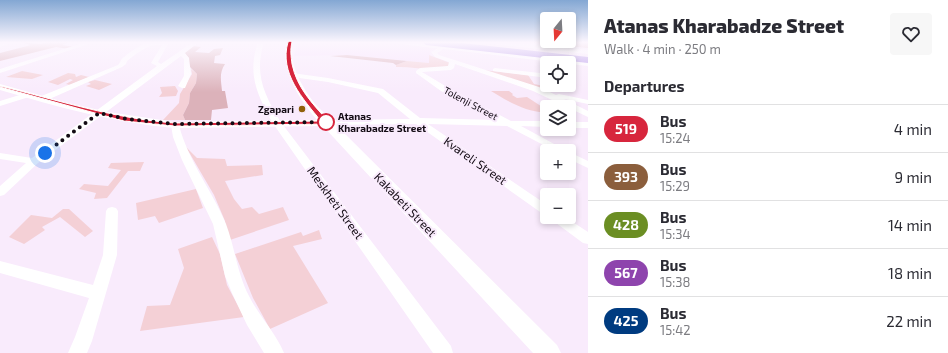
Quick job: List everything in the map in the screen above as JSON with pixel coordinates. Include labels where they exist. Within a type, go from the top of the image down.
[{"type":"highway","points":[[576,58],[588,60]]},
{"type":"street","points":[[0,72],[42,58]]},
{"type":"street","points":[[42,99],[120,66],[124,63],[124,60],[126,58]]},
{"type":"street","points":[[157,58],[154,63],[162,66]]},
{"type":"street","points":[[0,192],[34,161],[172,58]]},
{"type":"street","points":[[182,86],[189,76],[187,58]]},
{"type":"street","name":"Meskheti Street","points":[[256,58],[255,70],[263,98],[276,122],[444,353]]},
{"type":"street","name":"Kakabeti Street","points":[[289,58],[292,75],[300,92],[326,122],[549,353]]},
{"type":"street","points":[[445,58],[513,81],[549,95],[588,114]]},
{"type":"street","points":[[538,58],[588,64]]},
{"type":"street","name":"Tolenji Street","points":[[452,62],[451,68],[419,70],[418,72],[444,89],[549,144]]},
{"type":"street","points":[[471,68],[540,75]]},
{"type":"street","name":"Kvareli Street","points":[[292,75],[328,80],[380,91],[418,121],[540,206]]},
{"type":"street","points":[[0,87],[26,95],[127,119],[175,124],[418,121],[540,124]]},
{"type":"street","points":[[0,104],[26,95]]},
{"type":"street","points":[[549,95],[588,102]]},
{"type":"street","points":[[175,124],[176,135],[182,150],[217,218],[235,283],[245,305],[275,353]]},
{"type":"street","points":[[576,125],[588,125]]},
{"type":"street","points":[[0,156],[34,161]]},
{"type":"street","points":[[576,159],[588,165]]},
{"type":"street","points":[[77,353],[83,341],[110,255],[112,210]]},
{"type":"street","points":[[566,224],[588,239]]},
{"type":"street","points":[[0,267],[97,293]]},
{"type":"shaded area","points":[[0,58],[10,58],[0,61]]},
{"type":"shaded area","points":[[189,58],[215,58],[214,63],[225,64],[221,74],[221,80],[222,91],[225,91],[228,108],[212,110],[211,120],[185,120],[183,115],[189,103],[190,93],[196,83],[197,74],[188,65]]},
{"type":"shaded area","points":[[352,58],[382,58],[407,61],[396,65],[393,63]]},
{"type":"shaded area","points":[[383,58],[430,58],[430,63]]},
{"type":"shaded area","points":[[429,58],[438,58],[450,63],[451,65],[437,69],[396,67],[396,65],[407,61],[429,63]]},
{"type":"shaded area","points":[[191,69],[197,74],[196,83],[190,93],[189,103],[183,115],[185,120],[163,120],[179,103],[180,94],[192,74]]},
{"type":"shaded area","points":[[483,70],[528,75],[534,84],[540,85],[540,88]]},
{"type":"shaded area","points":[[22,71],[43,75],[32,79],[6,77]]},
{"type":"shaded area","points":[[68,73],[75,74],[76,77],[81,75],[89,77],[70,85],[66,84],[73,80],[70,79],[58,85],[48,82]]},
{"type":"shaded area","points":[[95,80],[112,84],[99,90],[86,86],[91,84],[88,82]]},
{"type":"shaded area","points":[[175,86],[178,91],[176,96],[159,97],[162,93],[160,87]]},
{"type":"shaded area","points":[[491,91],[509,91],[517,98],[527,97],[540,105],[540,112],[526,109]]},
{"type":"shaded area","points":[[186,147],[197,158],[225,159],[227,166],[262,165],[263,175],[225,181],[234,199],[242,209],[252,207],[259,214],[283,207],[289,220],[227,241],[225,221],[214,195]]},
{"type":"shaded area","points":[[144,162],[140,171],[128,171],[107,198],[94,199],[96,193],[79,189],[84,184],[108,186],[121,170],[108,168],[111,163]]},
{"type":"shaded area","points":[[196,189],[203,208],[159,223],[155,216],[138,220],[136,203]]},
{"type":"shaded area","points":[[63,209],[69,209],[93,231],[85,237],[60,217],[42,227],[45,230],[24,244],[9,237],[31,215],[52,218]]},
{"type":"shaded area","points":[[319,230],[322,239],[293,246],[328,303],[270,329],[253,298],[235,254],[301,232],[303,236]]},
{"type":"shaded area","points":[[212,237],[220,254],[227,285],[244,317],[140,331],[147,306],[170,305],[184,268],[178,249]]},
{"type":"bus line","name":"519","points":[[0,87],[124,119],[153,123],[326,122],[304,98],[296,86],[292,75],[289,58]]},
{"type":"place","name":"Zgapari","points":[[302,109]]},
{"type":"place","name":"Atanas Kharabadze Street","points":[[326,122]]},
{"type":"route","points":[[45,153],[99,113],[153,123],[175,124],[326,122]]}]
